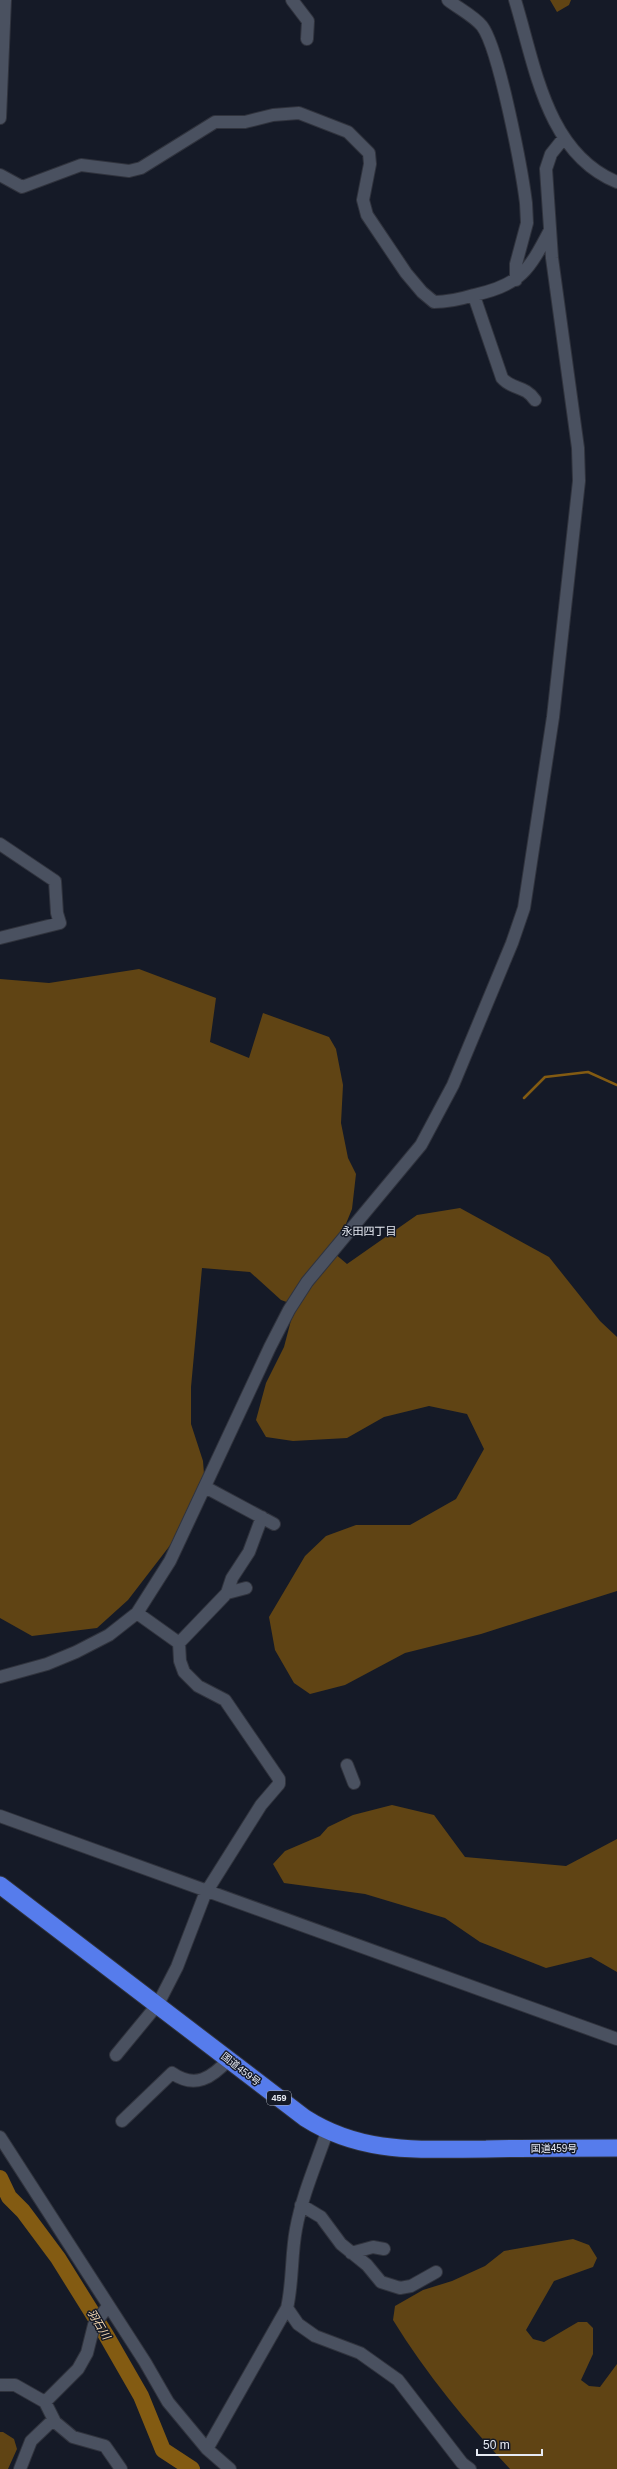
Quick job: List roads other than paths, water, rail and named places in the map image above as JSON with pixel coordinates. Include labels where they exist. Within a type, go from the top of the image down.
[{"type":"highway","name":"国道459号","points":[[0,1885],[158,2004],[304,2118],[327,2132],[361,2144],[410,2149],[617,2148]]},
{"type":"street","points":[[0,118],[5,0]]},
{"type":"street","points":[[292,0],[308,21],[307,39]]},
{"type":"street","points":[[448,0],[481,25],[488,39],[500,79],[523,183],[527,217],[527,223],[516,264],[516,280]]},
{"type":"street","points":[[515,0],[550,116],[563,138],[578,156],[617,182]]},
{"type":"street","points":[[0,175],[22,187],[81,165],[129,171],[146,166],[215,122],[245,122],[273,115],[299,113],[348,132],[369,153],[370,164],[363,200],[367,215],[422,292],[434,302],[449,301],[474,296],[502,288],[516,280],[536,255],[550,229]]},
{"type":"street","points":[[0,1677],[47,1664],[76,1652],[109,1635],[138,1613],[170,1561],[270,1347],[307,1282],[421,1145],[453,1085],[512,943],[524,908],[553,718],[579,481],[578,448],[566,371],[550,229],[546,169],[551,154],[563,138]]},
{"type":"street","points":[[474,296],[502,378],[507,384],[527,390],[535,400]]},
{"type":"street","points":[[0,844],[54,881],[57,913],[60,923],[0,938]]},
{"type":"street","points":[[205,1487],[274,1524]]},
{"type":"street","points":[[116,2055],[158,2004],[177,1967],[207,1891],[261,1805],[279,1784],[279,1779],[225,1700],[198,1686],[184,1672],[180,1661],[179,1643],[227,1593],[232,1578],[249,1552],[262,1517]]},
{"type":"street","points":[[227,1593],[246,1588]]},
{"type":"street","points":[[138,1613],[179,1643]]},
{"type":"street","points":[[347,1765],[354,1784]]},
{"type":"street","points":[[0,1816],[617,2039]]},
{"type":"street","points":[[122,2121],[172,2073],[181,2079],[194,2082],[220,2070],[229,2059]]},
{"type":"street","points":[[207,2449],[287,2308],[290,2293],[296,2230],[301,2205],[327,2132]]},
{"type":"street","points":[[0,2137],[168,2402],[207,2449],[230,2469]]},
{"type":"street","points":[[301,2205],[321,2217],[351,2253],[367,2266],[381,2282],[390,2286],[411,2286],[436,2272]]},
{"type":"street","points":[[351,2253],[373,2247],[384,2248]]},
{"type":"street","points":[[45,2402],[78,2369],[87,2353],[96,2322],[108,2306]]},
{"type":"street","points":[[287,2308],[298,2324],[315,2336],[360,2353],[398,2380],[462,2463],[470,2469]]},
{"type":"street","points":[[0,2385],[16,2386],[45,2402],[54,2420],[73,2437],[105,2446],[121,2469]]},
{"type":"street","points":[[20,2469],[31,2440],[54,2420]]},
{"type":"waterway","points":[[524,1098],[545,1077],[588,1072],[617,1085]]},
{"type":"waterway","name":"羽石川","points":[[0,2178],[9,2197],[23,2211],[58,2258],[106,2335],[141,2396],[163,2450],[192,2469]]},
{"type":"district","name":"永田四丁目","points":[[369,1231]]}]
